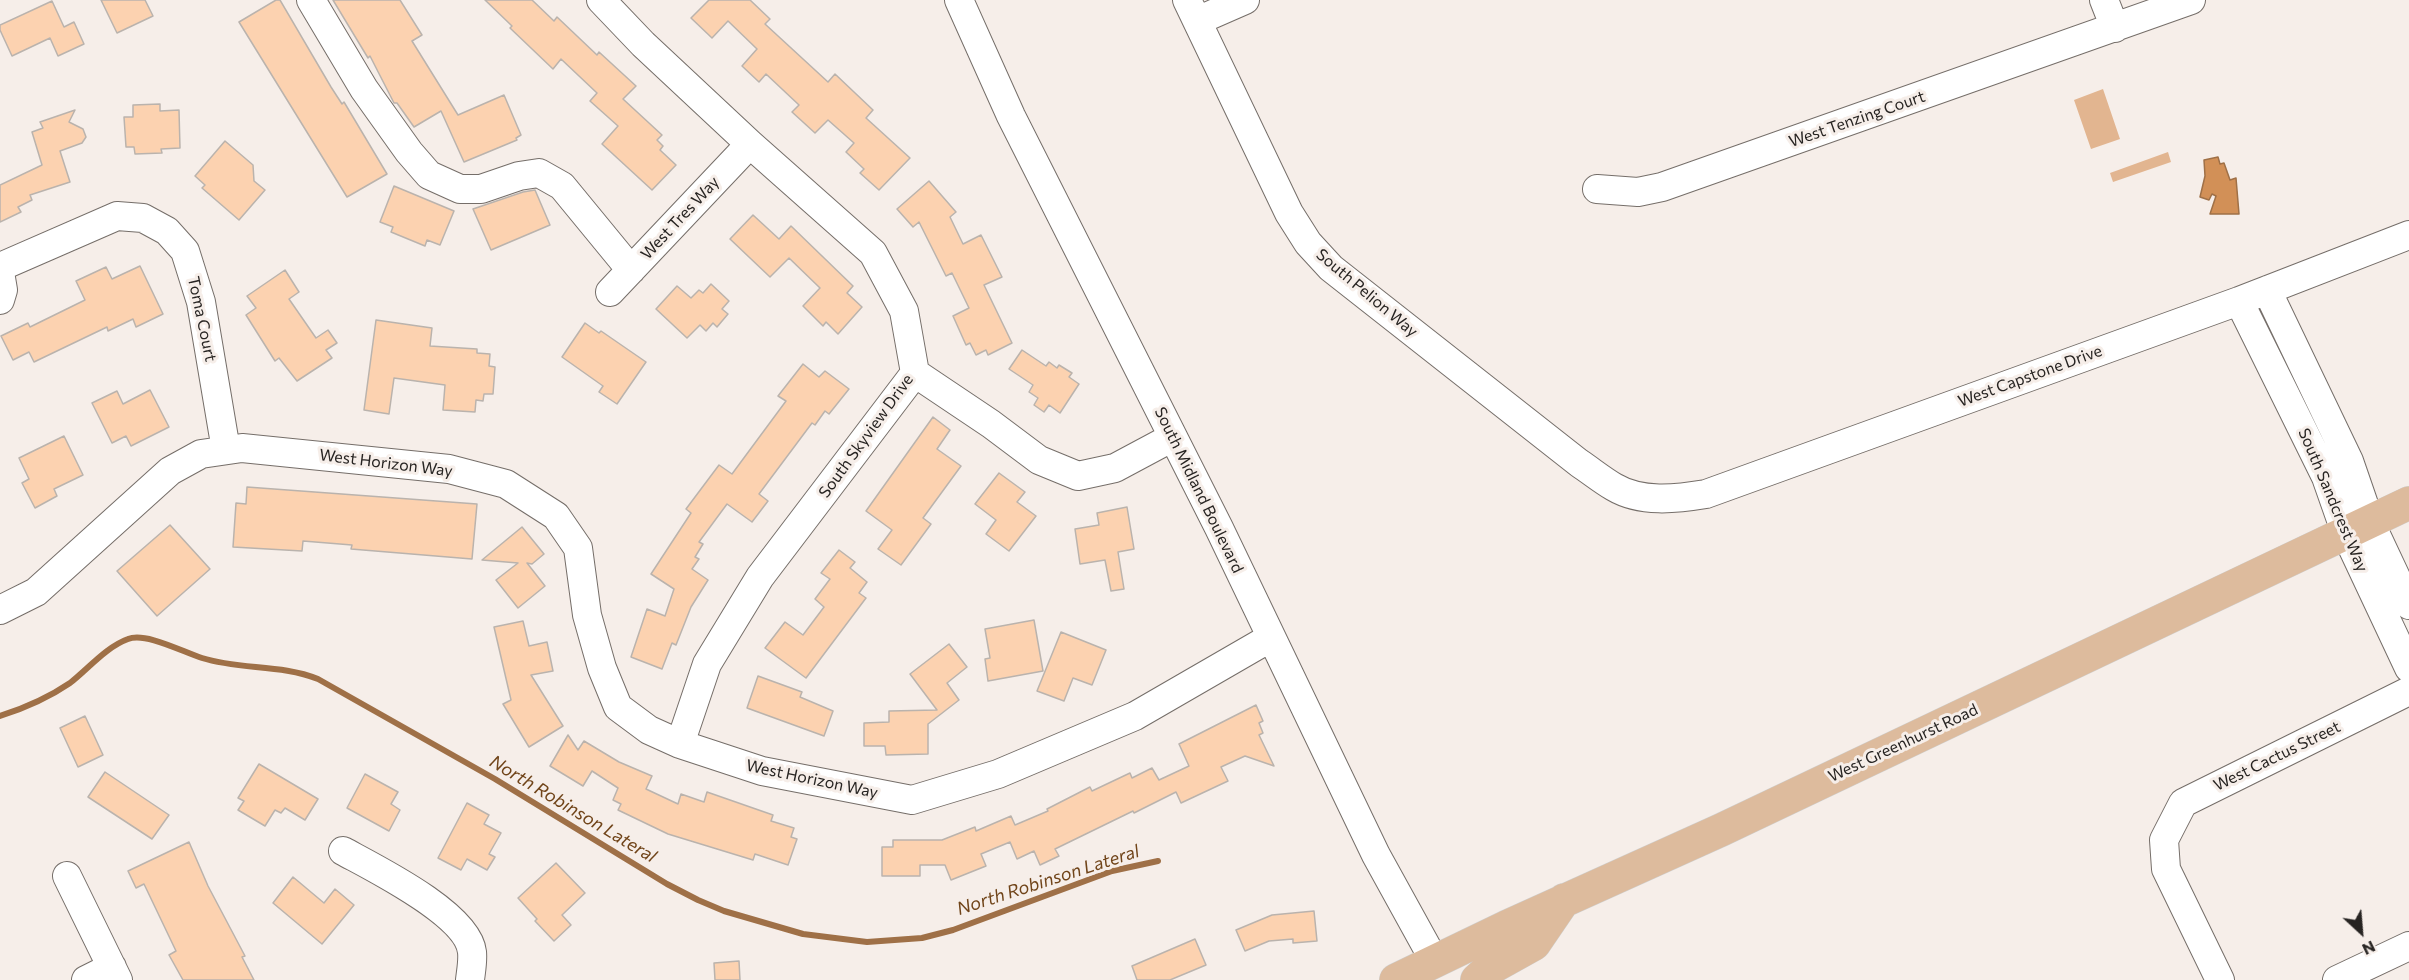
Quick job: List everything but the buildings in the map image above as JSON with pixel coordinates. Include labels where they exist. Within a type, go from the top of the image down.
[{"type":"main road","name":"West Greenhurst Road","points":[[1396,980],[1437,971],[1564,900],[1721,830],[2409,503]]},
{"type":"main road","points":[[1477,980],[1489,969],[1534,944],[1564,900]]},
{"type":"street","points":[[311,0],[364,89],[410,153],[429,175],[460,189],[481,189],[519,176],[539,173],[562,186],[631,270]]},
{"type":"street","name":"South Skyview Drive","points":[[601,0],[643,44],[750,144],[873,253],[904,311],[915,373],[760,577],[707,664],[680,744]]},
{"type":"street","name":"South Midland Boulevard","points":[[959,0],[1011,116],[1219,528],[1376,855],[1437,971]]},
{"type":"street","points":[[1192,10],[1245,0]]},
{"type":"street","points":[[2104,0],[2115,28]]},
{"type":"street","name":"West Tenzing Court","points":[[1597,189],[1638,192],[1662,188],[2191,0]]},
{"type":"street","name":"South Pelion Way","points":[[1192,10],[1289,213],[1316,252],[1331,268],[1579,463],[1616,488],[1647,498]]},
{"type":"street","name":"West Tres Way","points":[[610,292],[750,144]]},
{"type":"street","name":"Toma Court","points":[[0,267],[93,224],[117,216],[143,218],[167,231],[185,251],[201,302],[226,450]]},
{"type":"street","name":"West Capstone Drive","points":[[1647,498],[1676,499],[1706,495],[2239,301],[2409,236]]},
{"type":"street","points":[[0,272],[3,290],[0,300]]},
{"type":"street","name":"South Sandcrest Way","points":[[2267,290],[2349,461],[2358,528],[2409,668]]},
{"type":"street","name":"South Sandcrest Way","points":[[2239,301],[2326,477],[2409,605]]},
{"type":"street","points":[[915,373],[991,424],[1039,460],[1077,476],[1115,468],[1173,437]]},
{"type":"street","name":"West Horizon Way","points":[[0,610],[36,592],[170,471],[201,454],[242,448],[441,468],[506,484],[556,516],[578,548],[587,615],[602,668],[618,707],[649,730],[680,744],[762,771],[912,800],[998,774],[1135,716],[1270,638]]},
{"type":"street","name":"West Cactus Street","points":[[2220,980],[2166,869],[2164,840],[2183,803],[2409,691]]},
{"type":"street","points":[[343,850],[425,897],[458,927],[472,950],[470,980]]},
{"type":"street","points":[[67,876],[115,974],[86,980]]},
{"type":"street","points":[[2337,980],[2409,946]]},
{"type":"shaded area","points":[[2103,89],[2120,139],[2091,149],[2074,100]]},
{"type":"shaded area","points":[[2168,152],[2171,162],[2113,182],[2110,173]]},
{"type":"shaded area","points":[[2218,157],[2220,164],[2224,163],[2230,180],[2236,178],[2239,214],[2210,214],[2216,196],[2212,194],[2209,200],[2200,197],[2205,176],[2204,160]]},
{"type":"waterway","name":"North Robinson Lateral","points":[[0,716],[27,706],[70,683],[112,647],[128,639],[154,640],[216,662],[304,674],[318,679],[495,779],[667,884],[724,911],[803,934],[867,942],[922,938],[953,930],[1112,871],[1158,861]]}]
